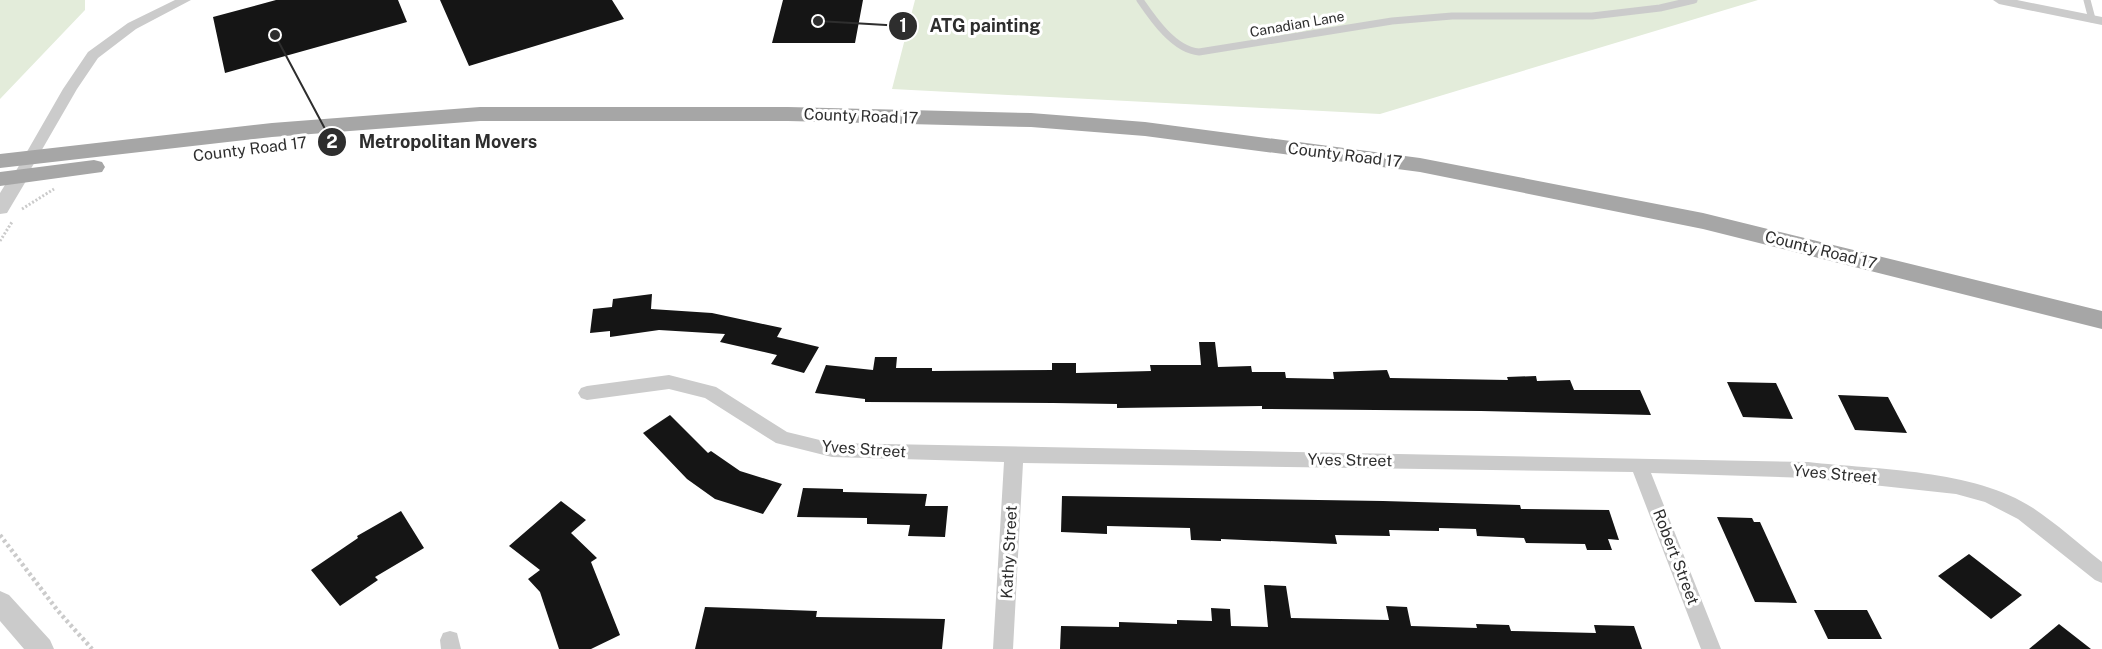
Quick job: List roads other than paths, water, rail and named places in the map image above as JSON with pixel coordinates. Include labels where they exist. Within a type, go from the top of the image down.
[{"type":"main road","name":"County Road 17","points":[[0,161],[379,121],[480,114],[571,116],[789,114],[1031,120],[1145,129],[1420,165],[1703,221],[2102,320]]},
{"type":"main road","name":"County Road 17","points":[[10,178],[391,132],[571,116]]},
{"type":"street","points":[[7,213],[10,178],[32,157],[70,88],[93,55],[132,26],[185,0]]},
{"type":"street","points":[[1999,0],[2097,20]]},
{"type":"street","name":"Yves Street","points":[[587,393],[669,382],[710,392],[782,438],[832,450],[1808,470],[1956,486],[1990,496],[2025,513],[2102,574]]},
{"type":"street","name":"Kathy Street","points":[[1004,649],[1014,455]]},
{"type":"street","name":"Robert Street","points":[[1639,465],[1712,649]]},
{"type":"street","points":[[0,603],[41,649]]},
{"type":"lane","name":"Canadian Lane","points":[[1140,0],[1146,10],[1178,43],[1194,52],[1419,18],[1560,16],[1665,9],[1694,0]]},
{"type":"lane","points":[[2087,0],[2097,20]]},
{"type":"place","name":"ATG painting","points":[[818,21]]},
{"type":"place","name":"Metropolitan Movers","points":[[275,35]]}]
